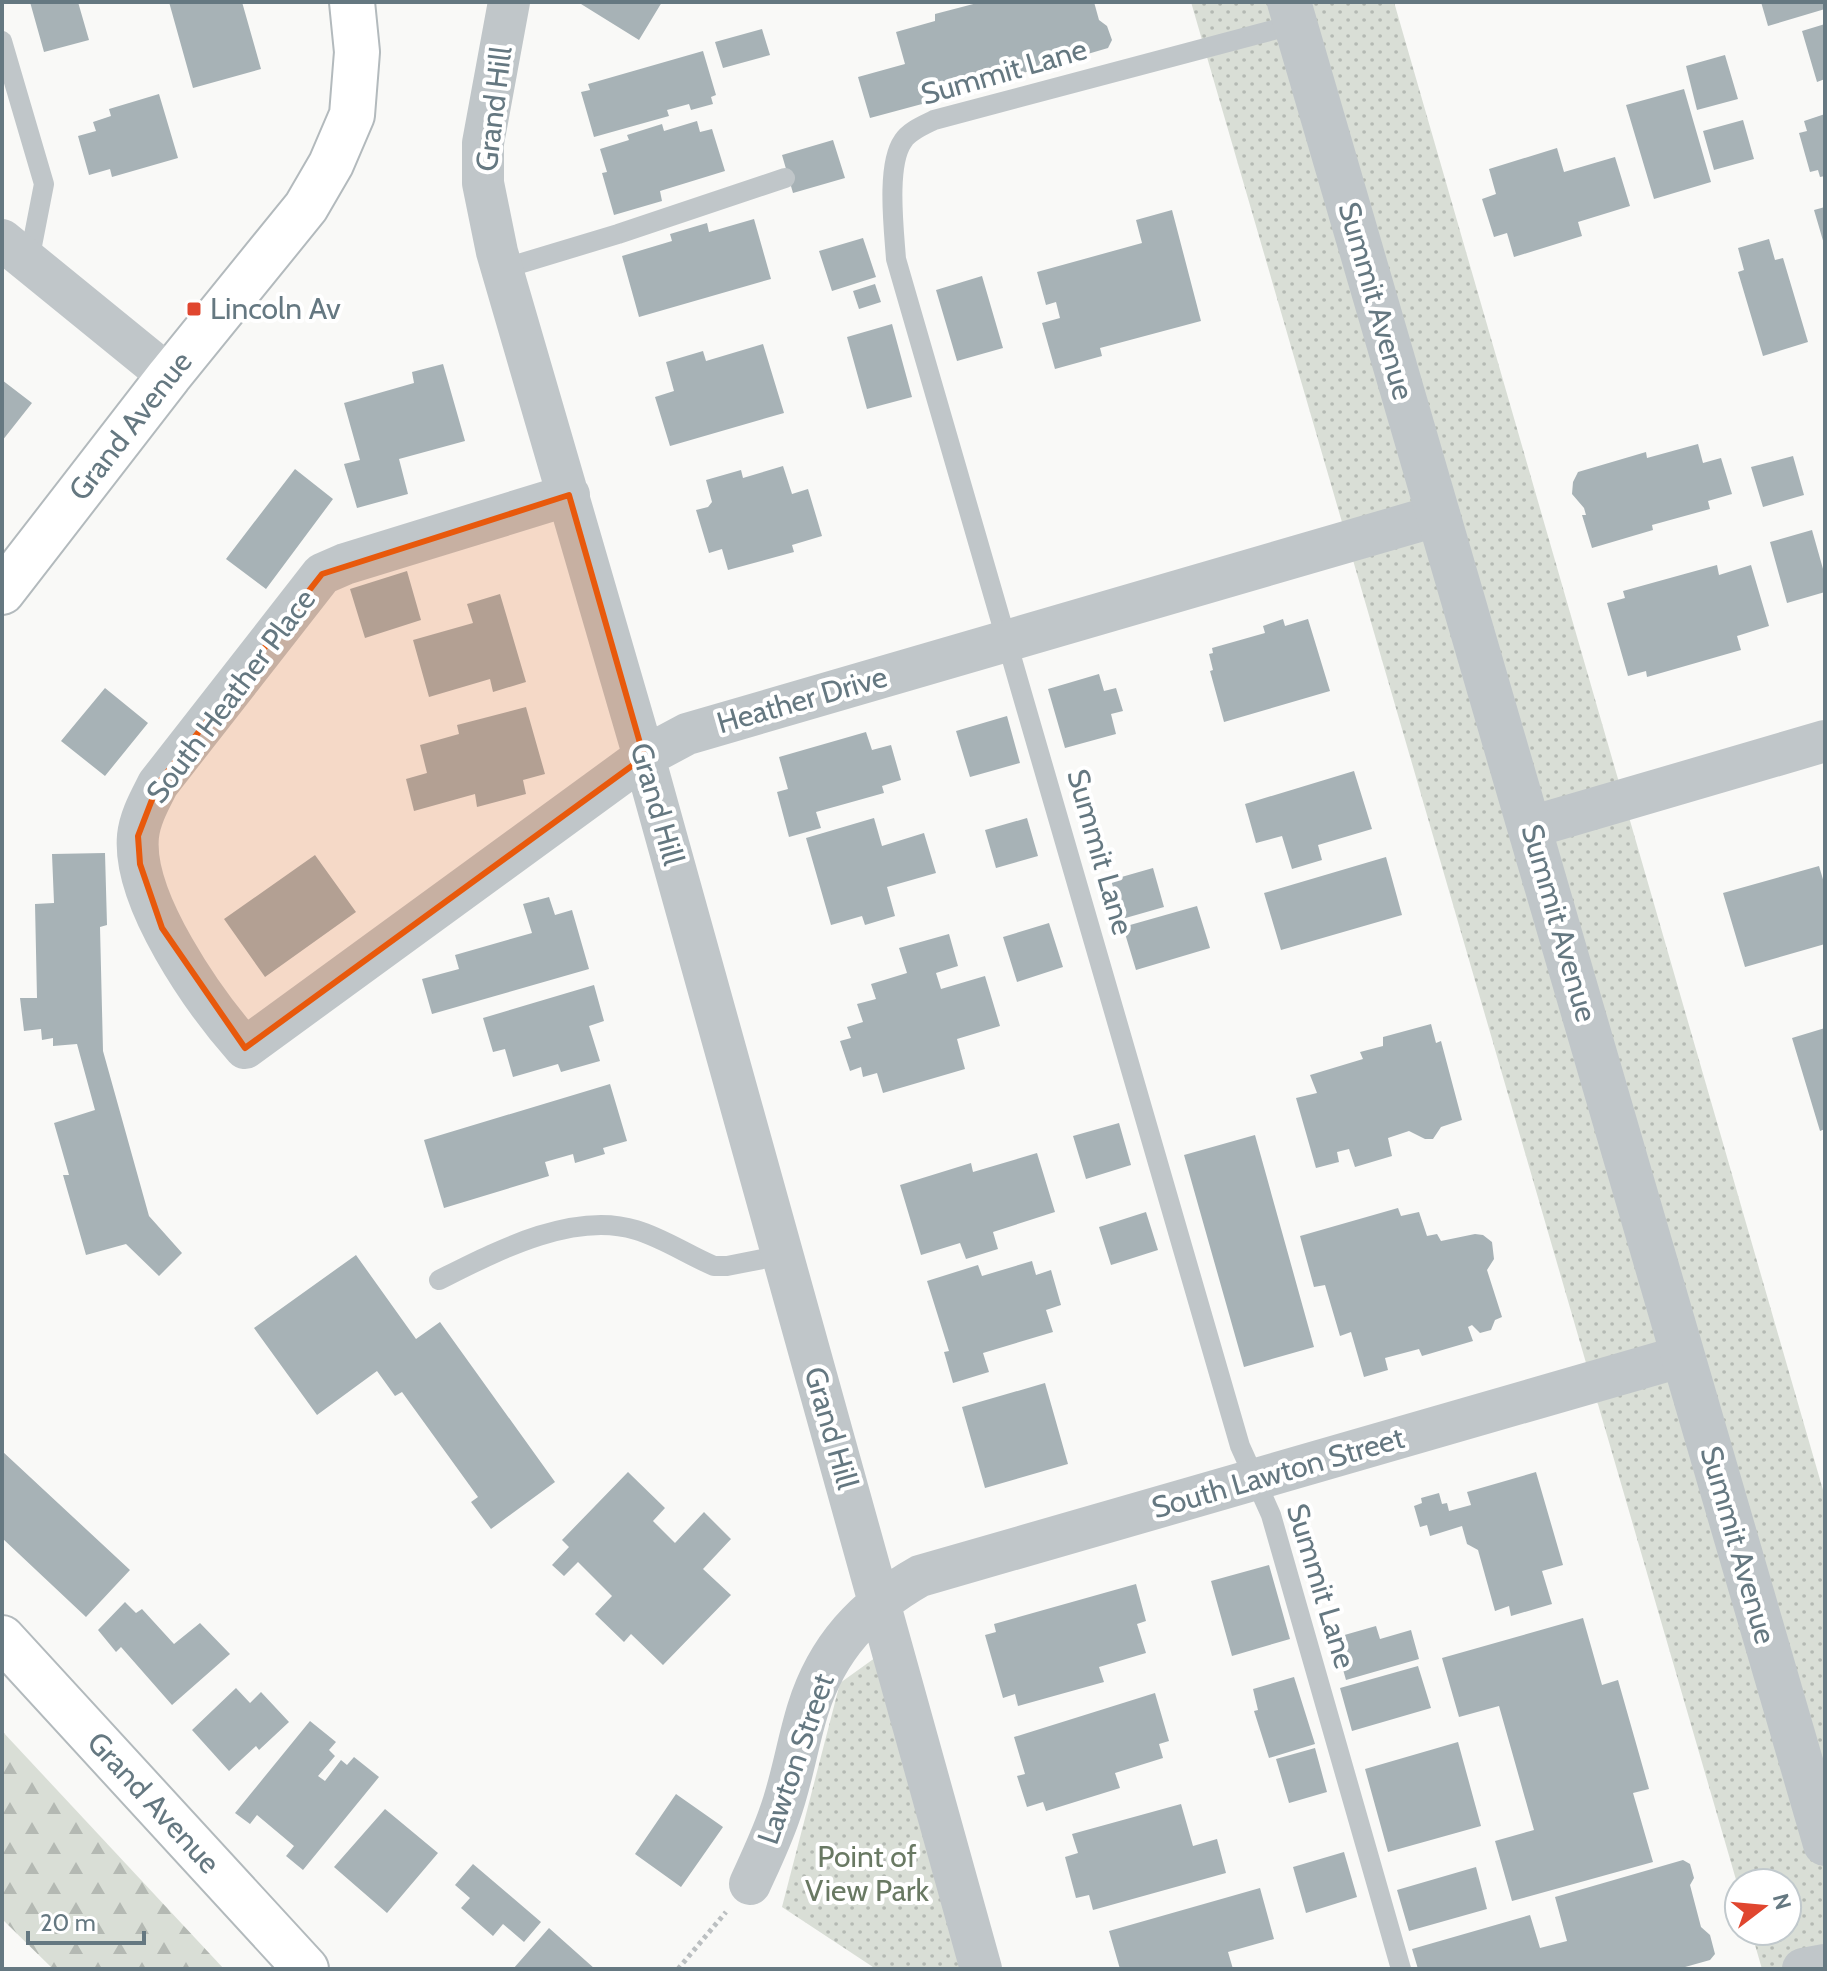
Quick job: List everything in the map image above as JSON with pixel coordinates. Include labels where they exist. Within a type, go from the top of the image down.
[{"type":"main road","name":"Grand Avenue","points":[[2,592],[169,376],[306,207],[331,164],[352,115],[357,52],[352,2]]},
{"type":"main road","name":"Grand Avenue","points":[[2,1638],[306,1969]]},
{"type":"street","name":"Grand Hill","points":[[509,2],[483,143],[483,183],[502,269],[644,757],[981,1969]]},
{"type":"street","name":"Summit Avenue","points":[[1292,13],[1825,1844]]},
{"type":"street","points":[[16,250],[169,376]]},
{"type":"street","name":"South Heather Place","points":[[245,1048],[221,1021],[162,928],[148,890],[140,864],[138,836],[145,808],[158,784],[322,574],[345,564],[569,495]]},
{"type":"street","name":"Heather Drive","points":[[245,1048],[644,757],[687,734],[1439,515]]},
{"type":"street","points":[[1531,827],[1825,741]]},
{"type":"street","name":"South Lawton Street","points":[[880,1603],[920,1576],[1683,1356]]},
{"type":"street","name":"Lawton Street","points":[[750,1884],[780,1815],[809,1706],[826,1668],[847,1632],[880,1603]]},
{"type":"street","points":[[1803,1969],[1825,1965]]},
{"type":"lane","name":"Summit Lane","points":[[1292,13],[934,120],[902,141],[893,184],[896,259],[1240,1446],[1271,1515],[1401,1969]]},
{"type":"lane","points":[[2,41],[44,184],[16,250]]},
{"type":"lane","points":[[502,269],[785,178]]},
{"type":"lane","points":[[439,1280],[501,1249],[542,1236],[613,1225],[637,1230],[714,1266],[783,1255]]},
{"type":"path","points":[[678,1969],[750,1884]]},
{"type":"highlighted area","points":[[569,495],[644,757],[245,1048],[162,928],[140,864],[138,836],[158,784],[322,574]]},
{"type":"green space","points":[[1191,2],[1394,2],[1825,1497],[1825,1969],[1762,1969],[1756,1947],[1803,1947],[1803,1867],[1732,1867]]},
{"type":"green space","name":"Point of View Park","points":[[879,1655],[969,1969],[876,1969],[782,1907],[840,1683]]},
{"type":"green space","points":[[2,1731],[224,1969],[53,1969],[2,1919]]},
{"type":"building","points":[[30,2],[78,2],[89,40],[44,52]]},
{"type":"building","points":[[169,2],[242,2],[261,69],[193,88]]},
{"type":"building","points":[[662,2],[639,40],[581,4]]},
{"type":"building","points":[[981,2],[1094,2],[1099,20],[1107,26],[1112,40],[1108,48],[955,93],[952,85],[945,87],[948,97],[870,118],[858,77],[905,64],[896,32],[935,21],[935,14]]},
{"type":"building","points":[[1761,2],[1825,2],[1825,9],[1768,26]]},
{"type":"building","points":[[1825,24],[1825,79],[1817,82],[1802,31]]},
{"type":"building","points":[[762,29],[770,55],[723,68],[715,42]]},
{"type":"building","points":[[703,51],[716,95],[711,97],[713,104],[691,110],[689,104],[667,110],[669,116],[594,137],[581,92],[590,90],[588,84]]},
{"type":"building","points":[[1725,55],[1738,99],[1697,110],[1686,66]]},
{"type":"building","points":[[1684,89],[1711,182],[1654,199],[1626,105]]},
{"type":"building","points":[[159,94],[178,158],[112,177],[110,169],[89,175],[78,136],[96,131],[93,122],[111,116],[109,109]]},
{"type":"building","points":[[1825,114],[1825,176],[1820,177],[1818,170],[1810,172],[1799,133],[1807,131],[1804,121]]},
{"type":"building","points":[[1743,120],[1754,159],[1714,170],[1703,131]]},
{"type":"building","points":[[697,121],[700,132],[712,129],[725,171],[660,191],[662,201],[614,215],[602,173],[607,172],[600,149],[629,140],[627,135],[662,124],[664,131]]},
{"type":"building","points":[[833,140],[845,178],[793,193],[782,155]]},
{"type":"building","points":[[1557,148],[1564,172],[1615,157],[1630,206],[1578,222],[1582,236],[1514,257],[1507,233],[1494,237],[1482,199],[1496,194],[1489,169]]},
{"type":"building","points":[[1825,207],[1825,244],[1824,244],[1814,210]]},
{"type":"building","points":[[1172,210],[1201,321],[1100,348],[1102,356],[1055,369],[1042,323],[1060,318],[1056,302],[1046,305],[1037,272],[1142,243],[1136,220]]},
{"type":"building","points":[[754,219],[771,279],[639,317],[622,256],[672,241],[670,234],[707,223],[709,232]]},
{"type":"building","points":[[863,238],[876,277],[832,291],[819,251]]},
{"type":"building","points":[[1769,239],[1775,260],[1783,258],[1808,342],[1763,356],[1738,272],[1744,270],[1738,248]]},
{"type":"building","points":[[982,276],[1003,348],[957,361],[936,290]]},
{"type":"building","points":[[875,284],[881,302],[859,309],[853,291]]},
{"type":"building","points":[[892,324],[912,397],[867,409],[847,337]]},
{"type":"building","points":[[763,344],[784,413],[670,446],[655,397],[674,391],[666,362],[703,351],[706,361]]},
{"type":"building","points":[[443,364],[465,441],[399,459],[408,494],[357,508],[344,464],[360,460],[344,403],[414,383],[412,372]]},
{"type":"building","points":[[2,380],[32,403],[2,441]]},
{"type":"building","points":[[1698,444],[1703,463],[1721,458],[1732,494],[1708,501],[1710,509],[1652,525],[1653,530],[1592,548],[1582,515],[1586,515],[1584,508],[1572,494],[1578,472],[1646,452],[1647,458]]},
{"type":"building","points":[[1793,456],[1804,495],[1763,507],[1751,467]]},
{"type":"building","points":[[783,466],[792,494],[808,489],[822,536],[792,545],[794,552],[728,570],[722,549],[709,553],[696,510],[708,507],[712,502],[706,480],[741,470],[743,478]]},
{"type":"building","points":[[295,469],[333,499],[266,589],[226,559]]},
{"type":"building","points":[[1812,530],[1825,576],[1825,592],[1787,603],[1770,542]]},
{"type":"building","points":[[1717,565],[1719,575],[1751,565],[1769,626],[1737,636],[1741,650],[1647,677],[1646,671],[1628,676],[1607,603],[1625,598],[1623,591]]},
{"type":"building","points":[[407,571],[421,620],[365,638],[350,589]]},
{"type":"building","points":[[500,594],[526,682],[493,692],[490,679],[429,697],[413,640],[473,623],[467,604]]},
{"type":"building","points":[[1283,619],[1285,626],[1308,619],[1330,691],[1224,722],[1210,671],[1213,670],[1209,654],[1213,653],[1212,648],[1265,633],[1263,626]]},
{"type":"building","points":[[1099,674],[1104,691],[1116,688],[1123,711],[1111,714],[1116,734],[1065,748],[1048,689]]},
{"type":"building","points":[[105,688],[148,723],[105,776],[61,741]]},
{"type":"building","points":[[526,707],[545,774],[523,780],[526,794],[477,807],[475,794],[414,811],[406,779],[427,773],[420,745],[459,734],[457,725]]},
{"type":"building","points":[[1007,716],[1020,763],[970,777],[956,731]]},
{"type":"building","points":[[866,732],[872,750],[891,745],[901,780],[882,786],[884,793],[816,812],[821,828],[789,837],[777,792],[788,789],[779,757]]},
{"type":"building","points":[[1354,771],[1372,829],[1318,845],[1322,860],[1292,869],[1282,836],[1256,843],[1245,804]]},
{"type":"building","points":[[874,818],[882,846],[924,833],[936,873],[887,887],[895,916],[865,925],[862,916],[831,925],[806,838]]},
{"type":"building","points":[[1027,818],[1038,856],[996,868],[985,830]]},
{"type":"building","points":[[105,853],[107,925],[100,927],[103,1051],[149,1216],[182,1253],[159,1276],[126,1244],[86,1255],[63,1175],[69,1175],[54,1123],[95,1110],[77,1044],[53,1046],[53,1038],[42,1040],[41,1029],[24,1031],[20,998],[37,998],[35,904],[54,903],[52,854]]},
{"type":"building","points":[[315,855],[356,912],[265,977],[224,919]]},
{"type":"building","points":[[1386,857],[1402,915],[1281,950],[1264,893]]},
{"type":"building","points":[[1819,866],[1825,886],[1825,944],[1745,967],[1723,893]]},
{"type":"building","points":[[1153,868],[1164,907],[1122,919],[1111,880]]},
{"type":"building","points":[[549,897],[555,915],[572,910],[589,969],[432,1014],[422,979],[459,969],[455,955],[532,933],[523,904]]},
{"type":"building","points":[[1197,906],[1210,948],[1136,970],[1123,927]]},
{"type":"building","points":[[1049,923],[1063,967],[1017,982],[1003,937]]},
{"type":"building","points":[[949,934],[958,966],[936,973],[941,989],[985,976],[1000,1026],[957,1039],[965,1069],[883,1093],[877,1073],[863,1077],[861,1067],[850,1071],[840,1041],[851,1038],[847,1027],[863,1022],[857,1004],[876,999],[871,984],[907,973],[899,948]]},
{"type":"building","points":[[594,985],[604,1021],[589,1026],[600,1061],[561,1072],[558,1064],[513,1077],[505,1049],[493,1052],[483,1018]]},
{"type":"building","points":[[1431,1024],[1436,1043],[1441,1041],[1462,1120],[1441,1127],[1433,1139],[1425,1139],[1409,1131],[1388,1138],[1392,1156],[1355,1167],[1349,1149],[1337,1152],[1339,1162],[1316,1168],[1296,1098],[1317,1093],[1310,1075],[1363,1059],[1360,1052],[1383,1046],[1383,1037]]},
{"type":"building","points":[[1825,1028],[1825,1129],[1820,1131],[1792,1038]]},
{"type":"building","points":[[610,1084],[627,1141],[603,1148],[605,1154],[575,1163],[573,1154],[545,1162],[549,1176],[444,1208],[424,1140]]},
{"type":"building","points":[[1119,1123],[1131,1165],[1086,1179],[1073,1136]]},
{"type":"building","points":[[1255,1135],[1314,1347],[1244,1367],[1184,1155]]},
{"type":"building","points":[[1037,1153],[1055,1212],[993,1232],[998,1249],[966,1259],[960,1243],[921,1255],[900,1185],[971,1163],[973,1172]]},
{"type":"building","points":[[1398,1208],[1401,1216],[1419,1212],[1427,1236],[1437,1234],[1441,1241],[1475,1234],[1483,1235],[1492,1242],[1494,1259],[1487,1270],[1502,1317],[1495,1320],[1491,1330],[1480,1333],[1472,1325],[1468,1327],[1473,1341],[1422,1356],[1419,1349],[1385,1358],[1388,1370],[1364,1377],[1351,1332],[1340,1336],[1325,1285],[1314,1287],[1300,1236]]},
{"type":"building","points":[[1146,1212],[1158,1250],[1111,1265],[1099,1227]]},
{"type":"building","points":[[356,1255],[416,1339],[440,1322],[555,1482],[491,1529],[471,1502],[478,1497],[402,1392],[395,1396],[377,1371],[317,1415],[254,1328]]},
{"type":"building","points":[[1032,1261],[1036,1275],[1051,1270],[1061,1305],[1046,1310],[1053,1332],[983,1353],[989,1372],[953,1383],[944,1352],[949,1351],[927,1281],[978,1265],[982,1276]]},
{"type":"building","points":[[1045,1383],[1068,1464],[985,1488],[962,1407]]},
{"type":"building","points":[[2,1451],[130,1570],[86,1617],[2,1538]]},
{"type":"building","points":[[628,1472],[665,1508],[653,1521],[675,1543],[704,1512],[731,1539],[703,1569],[731,1595],[663,1665],[631,1634],[624,1642],[595,1614],[612,1596],[578,1562],[564,1576],[552,1565],[569,1547],[562,1540]]},
{"type":"building","points":[[1536,1472],[1563,1565],[1542,1571],[1552,1604],[1511,1616],[1509,1606],[1495,1611],[1478,1550],[1467,1544],[1462,1526],[1430,1536],[1427,1525],[1420,1527],[1414,1506],[1422,1503],[1421,1498],[1439,1493],[1442,1504],[1447,1503],[1449,1511],[1471,1505],[1467,1492]]},
{"type":"building","points":[[1269,1565],[1290,1639],[1232,1656],[1211,1581]]},
{"type":"building","points":[[1136,1584],[1146,1621],[1137,1624],[1146,1653],[1099,1667],[1104,1682],[1018,1706],[1015,1694],[1003,1698],[985,1635],[996,1632],[994,1624]]},
{"type":"building","points":[[125,1602],[136,1613],[142,1609],[174,1644],[200,1623],[230,1654],[172,1705],[121,1647],[116,1652],[98,1630]]},
{"type":"building","points":[[1583,1618],[1602,1685],[1618,1680],[1649,1789],[1633,1793],[1653,1862],[1512,1901],[1495,1841],[1534,1830],[1499,1706],[1459,1717],[1442,1658]]},
{"type":"building","points":[[1376,1626],[1380,1639],[1411,1630],[1419,1659],[1346,1680],[1334,1638]]},
{"type":"building","points":[[1418,1666],[1431,1708],[1352,1731],[1340,1688]]},
{"type":"building","points":[[1294,1677],[1315,1744],[1269,1758],[1254,1711],[1258,1710],[1253,1689]]},
{"type":"building","points":[[236,1688],[250,1703],[261,1692],[289,1722],[259,1750],[256,1746],[229,1771],[192,1730]]},
{"type":"building","points":[[1155,1693],[1169,1741],[1159,1744],[1163,1758],[1115,1773],[1120,1788],[1046,1811],[1043,1802],[1027,1807],[1017,1776],[1025,1774],[1014,1737]]},
{"type":"building","points":[[310,1721],[336,1742],[329,1750],[335,1756],[318,1776],[325,1781],[341,1760],[347,1765],[354,1757],[379,1777],[303,1870],[286,1856],[294,1846],[257,1815],[250,1824],[235,1813]]},
{"type":"building","points":[[1458,1742],[1481,1826],[1388,1852],[1365,1769]]},
{"type":"building","points":[[1315,1748],[1327,1792],[1289,1803],[1276,1759]]},
{"type":"building","points":[[676,1794],[723,1827],[681,1887],[635,1854]]},
{"type":"building","points":[[1181,1804],[1193,1846],[1217,1839],[1226,1873],[1093,1910],[1089,1895],[1076,1898],[1065,1857],[1078,1853],[1072,1834]]},
{"type":"building","points":[[385,1809],[438,1853],[387,1913],[334,1867]]},
{"type":"building","points":[[1344,1852],[1357,1897],[1306,1913],[1293,1867]]},
{"type":"building","points":[[1683,1860],[1690,1864],[1694,1878],[1690,1885],[1701,1927],[1710,1935],[1715,1954],[1710,1960],[1678,1969],[1418,1969],[1412,1949],[1530,1915],[1540,1948],[1567,1941],[1555,1897]]},
{"type":"building","points":[[473,1864],[541,1922],[524,1942],[503,1924],[493,1936],[461,1908],[470,1898],[455,1885]]},
{"type":"building","points":[[1476,1867],[1487,1909],[1409,1931],[1397,1890]]},
{"type":"building","points":[[1260,1888],[1274,1939],[1228,1952],[1233,1969],[1120,1969],[1109,1931]]},
{"type":"building","points":[[549,1928],[595,1969],[513,1969]]},
{"type":"place","name":"Lincoln Av","points":[[194,309]]}]
